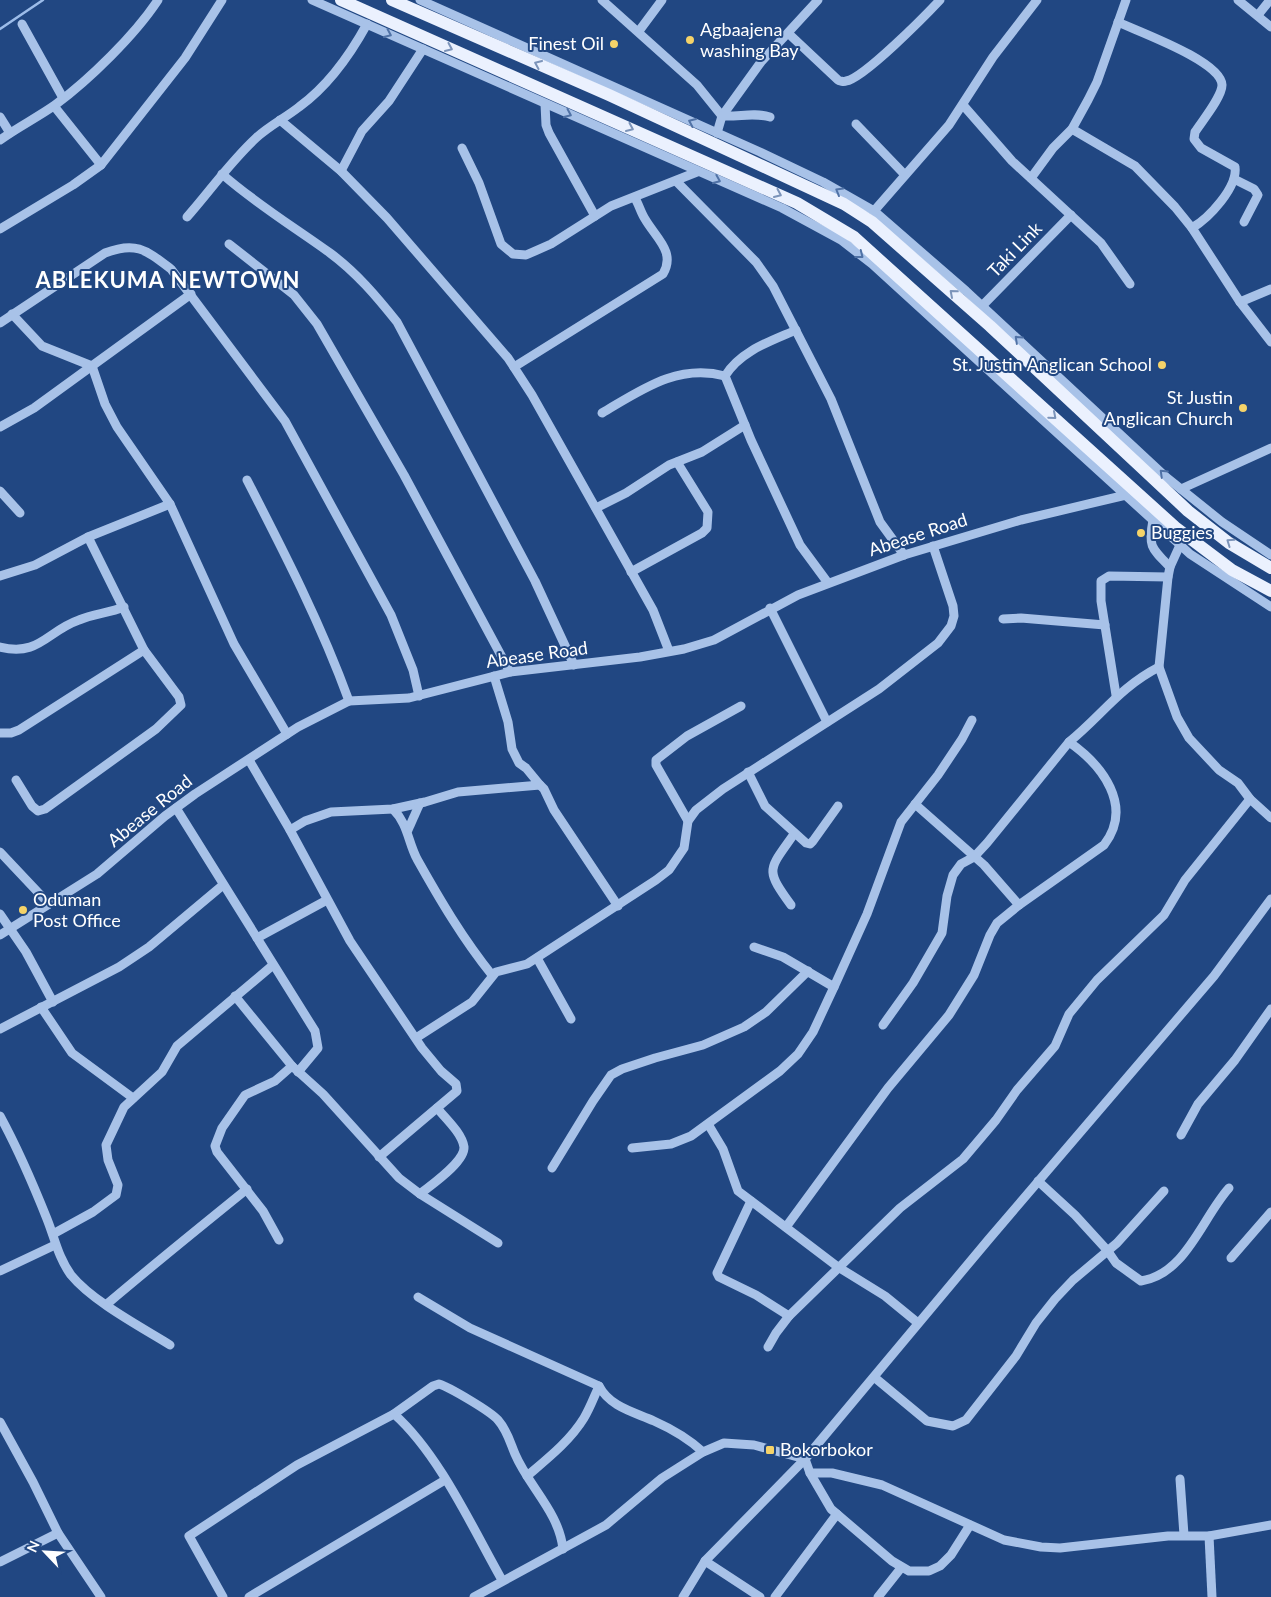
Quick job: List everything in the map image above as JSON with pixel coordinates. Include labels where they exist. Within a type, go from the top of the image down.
[{"type":"main road","points":[[340,0],[601,114],[669,152],[797,203],[854,237],[1175,527],[1205,558],[1271,591]]},
{"type":"main road","points":[[389,22],[390,12],[395,1],[609,95],[844,204],[872,222],[921,259],[1158,485],[1188,511],[1253,551],[1271,568]]},
{"type":"main road","points":[[601,114],[607,105],[609,95]]},
{"type":"street","points":[[0,140],[54,106],[116,49],[158,0]]},
{"type":"street","points":[[0,229],[73,185],[102,165],[185,58],[222,0]]},
{"type":"street","points":[[312,0],[545,104],[669,152],[697,172],[782,208],[841,240],[872,264],[1180,545],[1205,558],[1271,606]]},
{"type":"street","points":[[420,0],[824,182],[874,212],[921,259],[982,306],[1166,477],[1222,522],[1253,551],[1271,555]]},
{"type":"street","points":[[602,0],[698,85],[722,116]]},
{"type":"street","points":[[639,31],[662,0]]},
{"type":"street","points":[[717,133],[722,116],[761,62],[818,0]]},
{"type":"street","points":[[788,34],[838,80],[845,82],[854,78],[892,48],[940,0]]},
{"type":"street","points":[[874,212],[949,125],[993,57],[1037,0]]},
{"type":"street","points":[[1031,178],[1053,148],[1072,129],[1097,82],[1126,0]]},
{"type":"street","points":[[1238,0],[1271,27]]},
{"type":"street","points":[[1258,15],[1270,0]]},
{"type":"street","points":[[1118,22],[1184,52],[1216,72],[1220,78],[1221,91],[1195,132],[1194,139],[1201,148],[1235,167],[1234,179],[1212,212],[1192,228]]},
{"type":"street","points":[[22,24],[63,98]]},
{"type":"street","points":[[187,217],[222,174],[256,138],[301,106],[339,67],[367,24]]},
{"type":"street","points":[[341,171],[362,131],[389,101],[423,49]]},
{"type":"street","points":[[545,104],[546,125],[549,133],[595,216]]},
{"type":"street","points":[[964,104],[1012,161],[1101,243],[1130,284]]},
{"type":"street","points":[[54,106],[102,165]]},
{"type":"street","points":[[722,116],[748,116],[755,113],[770,117]]},
{"type":"street","points":[[0,117],[10,133]]},
{"type":"street","points":[[280,120],[341,171],[387,218],[490,335],[514,367],[653,610],[670,651]]},
{"type":"street","points":[[856,124],[905,174]]},
{"type":"street","points":[[1072,129],[1135,166],[1175,207],[1192,228],[1240,302],[1271,342]]},
{"type":"street","points":[[462,148],[481,188],[501,244],[513,254],[526,254],[551,244],[611,206],[697,172]]},
{"type":"street","points":[[222,174],[244,194],[345,265],[397,322],[535,582],[574,665]]},
{"type":"street","points":[[1234,179],[1254,189],[1258,195],[1244,222]]},
{"type":"street","points":[[676,181],[756,262],[773,286],[831,400],[880,522],[904,554]]},
{"type":"street","points":[[514,367],[664,274],[668,263],[667,251],[645,219],[635,198]]},
{"type":"street","name":"Taki Link","points":[[982,306],[1071,215]]},
{"type":"street","points":[[229,244],[294,295],[317,324],[404,475],[510,672]]},
{"type":"street","points":[[0,323],[105,254],[122,246],[148,251],[171,269],[286,421],[391,614],[413,670],[419,696]]},
{"type":"street","points":[[1240,302],[1271,289]]},
{"type":"street","points":[[0,427],[34,408],[191,294]]},
{"type":"street","points":[[12,314],[42,346],[92,366],[105,404],[117,427],[170,504],[234,644],[287,734]]},
{"type":"street","points":[[725,376],[736,362],[755,349],[796,330]]},
{"type":"street","points":[[602,413],[669,376],[700,371],[725,376]]},
{"type":"street","points":[[725,376],[745,426],[800,545],[828,583]]},
{"type":"street","points":[[596,508],[626,493],[656,472],[711,447],[745,426]]},
{"type":"street","points":[[1182,488],[1271,448]]},
{"type":"street","points":[[631,572],[702,533],[707,528],[708,512],[677,462]]},
{"type":"street","points":[[247,480],[296,574],[332,654],[349,701]]},
{"type":"street","points":[[0,490],[20,513]]},
{"type":"street","name":"Abease Road","points":[[0,936],[112,863],[176,808],[317,715],[349,701],[419,696],[510,672],[684,649],[714,640],[770,608],[828,583],[904,554],[1021,520],[1126,495]]},
{"type":"street","points":[[0,576],[35,564],[88,537],[170,504]]},
{"type":"street","points":[[1153,520],[1150,534],[1152,549],[1170,567]]},
{"type":"street","points":[[16,780],[32,806],[38,811],[46,809],[156,730],[181,705],[179,697],[144,650],[88,537]]},
{"type":"street","points":[[1180,545],[1170,567],[1168,577],[1159,667],[1183,730],[1201,753],[1219,770],[1238,783],[1250,799],[1271,818]]},
{"type":"street","points":[[416,1038],[464,1008],[492,975],[537,958],[618,906],[671,867],[684,848],[688,821],[696,810],[710,798],[879,689],[947,634],[954,616],[953,606],[933,546]]},
{"type":"street","points":[[1116,696],[1100,588],[1105,577],[1168,577]]},
{"type":"street","points":[[0,647],[24,650],[39,645],[78,620],[124,607]]},
{"type":"street","points":[[770,608],[827,722]]},
{"type":"street","points":[[1002,619],[1021,618],[1106,625]]},
{"type":"street","points":[[0,733],[11,733],[19,730],[144,650]]},
{"type":"street","points":[[883,1025],[913,984],[942,933],[947,896],[953,876],[961,864],[974,857],[1069,742],[1084,730],[1116,696],[1144,675],[1159,667]]},
{"type":"street","points":[[494,676],[508,722],[512,749],[519,763],[526,768],[540,785],[618,906]]},
{"type":"street","points":[[688,821],[656,765],[656,760],[687,736],[741,706]]},
{"type":"street","points":[[632,1148],[657,1147],[677,1143],[708,1124],[780,1071],[798,1054],[813,1032],[834,987],[866,914],[901,822],[948,760],[972,720]]},
{"type":"street","points":[[786,1227],[888,1088],[949,1015],[974,975],[990,935],[1004,916],[1104,845],[1115,826],[1116,798],[1082,751],[1069,742]]},
{"type":"street","points":[[249,760],[290,830],[350,941],[416,1038],[441,1071],[456,1084],[458,1091],[379,1157]]},
{"type":"street","points":[[748,772],[762,802],[794,834],[810,844],[838,806]]},
{"type":"street","points":[[290,830],[304,822],[332,812],[393,808],[420,803],[458,792],[540,785]]},
{"type":"street","points":[[768,1347],[789,1316],[797,1311],[838,1267],[900,1208],[963,1159],[996,1120],[1017,1090],[1055,1046],[1069,1014],[1097,980],[1164,915],[1185,880],[1250,799]]},
{"type":"street","points":[[408,830],[420,803]]},
{"type":"street","points":[[915,804],[974,857],[1019,905]]},
{"type":"street","points":[[176,808],[273,965],[296,998],[319,1040],[318,1048],[295,1069],[245,1095],[217,1138],[215,1146],[247,1189],[279,1240]]},
{"type":"street","points":[[393,808],[405,822],[416,858],[466,941],[492,975]]},
{"type":"street","points":[[791,905],[773,882],[771,874],[773,864],[794,834]]},
{"type":"street","points":[[0,852],[49,904]]},
{"type":"street","points":[[0,1029],[99,979],[149,947],[223,885]]},
{"type":"street","points":[[683,1597],[705,1561],[805,1459],[1038,1181],[1214,976],[1271,899]]},
{"type":"street","points":[[257,938],[327,900]]},
{"type":"street","points":[[1265,908],[1271,916]]},
{"type":"street","points":[[0,914],[11,929],[53,1002]]},
{"type":"street","points":[[754,947],[783,957],[834,987]]},
{"type":"street","points":[[537,958],[571,1019]]},
{"type":"street","points":[[54,1234],[87,1215],[116,1194],[118,1185],[108,1160],[106,1145],[120,1114],[132,1098],[162,1072],[177,1046],[273,965]]},
{"type":"street","points":[[552,1168],[597,1094],[611,1075],[655,1058],[703,1045],[744,1027],[766,1012],[808,970]]},
{"type":"street","points":[[235,996],[295,1069],[324,1094],[399,1178],[420,1194],[498,1243]]},
{"type":"street","points":[[41,1007],[72,1053],[132,1098]]},
{"type":"street","points":[[1181,1135],[1198,1104],[1235,1060],[1271,1009]]},
{"type":"street","points":[[420,1194],[457,1162],[462,1156],[464,1148],[462,1141],[437,1108]]},
{"type":"street","points":[[0,1116],[20,1152],[54,1234],[55,1245],[72,1276],[107,1304],[170,1345]]},
{"type":"street","points":[[708,1124],[724,1149],[734,1185],[738,1191],[838,1267],[885,1296],[918,1323]]},
{"type":"street","points":[[1038,1181],[1075,1215],[1107,1250],[1116,1263],[1141,1281],[1162,1275],[1190,1244],[1216,1202],[1229,1188]]},
{"type":"street","points":[[107,1304],[148,1268],[182,1243],[207,1219],[247,1189]]},
{"type":"street","points":[[874,1377],[927,1421],[953,1426],[966,1420],[1016,1356],[1036,1323],[1055,1300],[1123,1236],[1164,1191]]},
{"type":"street","points":[[751,1201],[717,1273],[719,1277],[756,1295],[789,1316]]},
{"type":"street","points":[[1231,1258],[1271,1212]]},
{"type":"street","points":[[0,1270],[55,1245]]},
{"type":"street","points":[[418,1297],[470,1328],[599,1386],[603,1394],[619,1406],[680,1434],[703,1452]]},
{"type":"street","points":[[223,1597],[189,1536],[297,1464],[394,1414],[433,1386],[445,1386],[497,1419],[511,1440],[515,1454],[558,1528],[563,1549]]},
{"type":"street","points":[[527,1476],[553,1453],[584,1418],[599,1386]]},
{"type":"street","points":[[394,1414],[420,1442],[502,1580]]},
{"type":"street","points":[[0,1422],[58,1533],[101,1597]]},
{"type":"street","points":[[474,1597],[502,1580],[614,1521],[646,1490],[703,1452],[724,1443],[738,1443],[805,1459]]},
{"type":"street","points":[[805,1459],[810,1473],[827,1504],[901,1568],[919,1572],[940,1566],[951,1555],[970,1525]]},
{"type":"street","points":[[810,1473],[832,1473],[882,1485],[1014,1543],[1041,1547],[1060,1548],[1129,1539],[1184,1535],[1209,1536],[1271,1525]]},
{"type":"street","points":[[1180,1479],[1184,1535]]},
{"type":"street","points":[[249,1597],[444,1480]]},
{"type":"street","points":[[775,1597],[837,1514]]},
{"type":"street","points":[[0,1562],[58,1533]]},
{"type":"street","points":[[1209,1536],[1212,1597]]},
{"type":"street","points":[[705,1561],[760,1597]]},
{"type":"street","points":[[878,1597],[901,1568]]},
{"type":"waterway","points":[[0,29],[43,0]]},
{"type":"place","name":"Agbaajena washing Bay","points":[[690,40]]},
{"type":"place","name":"Finest Oil","points":[[614,44]]},
{"type":"place","name":"St. Justin Anglican School","points":[[1162,365]]},
{"type":"place","name":"St Justin Anglican Church","points":[[1243,408]]},
{"type":"place","name":"Buggies","points":[[1141,533]]},
{"type":"place","name":"Oduman Post Office","points":[[23,910]]},
{"type":"place","name":"Bokorbokor","points":[[770,1450]]},
{"type":"district","name":"ABLEKUMA NEWTOWN","points":[[168,280]]}]
